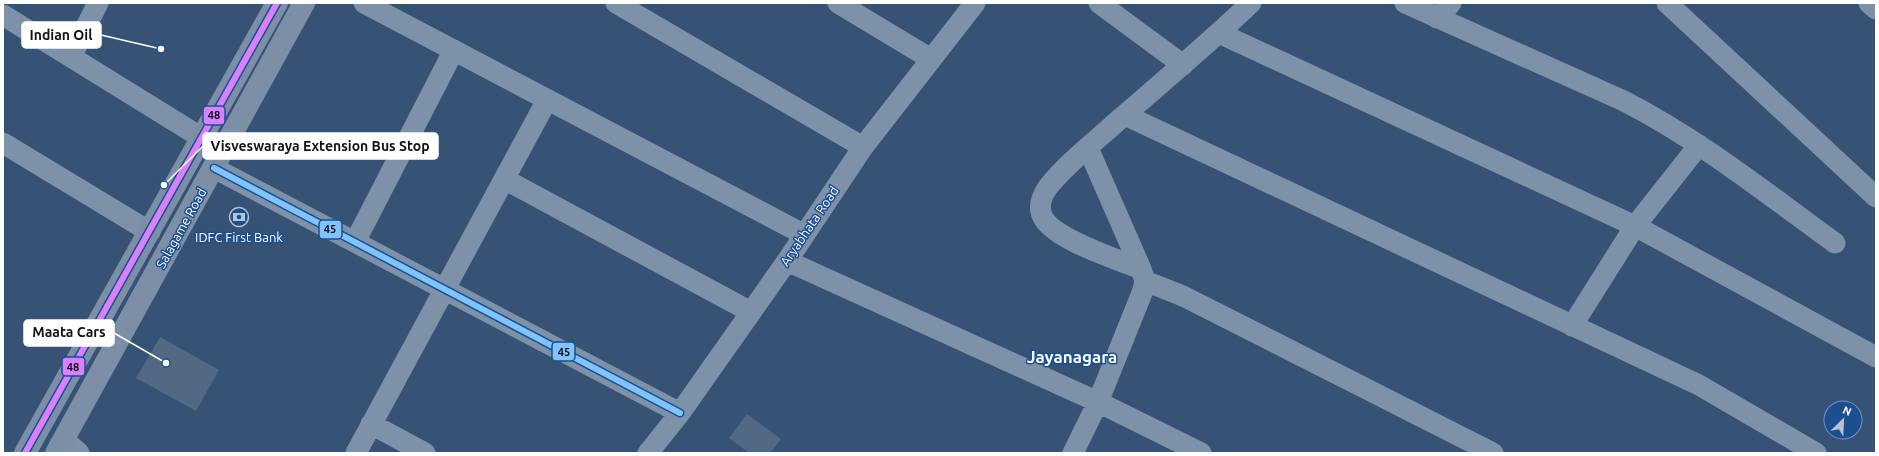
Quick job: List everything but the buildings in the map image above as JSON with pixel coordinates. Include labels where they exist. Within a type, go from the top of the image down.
[{"type":"main road","points":[[25,453],[277,3]]},
{"type":"main road","name":"Salagame Road","points":[[67,448],[219,159],[304,3]]},
{"type":"street","points":[[71,57],[98,3]]},
{"type":"street","points":[[364,3],[803,234]]},
{"type":"street","points":[[616,3],[862,147]]},
{"type":"street","points":[[838,3],[931,59]]},
{"type":"street","name":"Aryabhata Road","points":[[648,453],[680,413],[787,261],[803,234],[862,147],[975,3]]},
{"type":"street","points":[[1099,3],[1183,65]]},
{"type":"street","points":[[1251,3],[1220,33],[1088,148],[1048,188],[1041,200],[1041,213],[1048,226],[1063,236],[1143,275],[1493,453]]},
{"type":"street","points":[[1405,3],[1624,101],[1656,117],[1699,145],[1835,243]]},
{"type":"street","points":[[1437,18],[1451,3]]},
{"type":"street","points":[[1666,3],[1876,197]]},
{"type":"street","points":[[1869,3],[1876,9]]},
{"type":"street","points":[[3,16],[202,138],[219,159],[355,242],[680,413]]},
{"type":"street","points":[[1220,33],[1635,226],[1876,357]]},
{"type":"street","points":[[355,242],[454,50]]},
{"type":"street","points":[[356,453],[547,100]]},
{"type":"street","points":[[1125,115],[1699,385],[1816,453]]},
{"type":"street","points":[[3,143],[150,232]]},
{"type":"street","points":[[1572,326],[1635,226],[1699,145]]},
{"type":"street","points":[[1073,453],[1098,402],[1142,293],[1143,275],[1088,148]]},
{"type":"street","points":[[504,179],[751,312]]},
{"type":"street","points":[[787,261],[1098,402],[1201,453]]},
{"type":"street","points":[[371,424],[425,453]]},
{"type":"transit line","name":"48","points":[[25,453],[277,3]]},
{"type":"transit line","name":"45","points":[[214,168],[680,413]]},
{"type":"place","name":"Indian Oil","points":[[161,49]]},
{"type":"place","name":"Visveswaraya Extension Bus Stop","points":[[164,185]]},
{"type":"place","name":"IDFC First Bank","points":[[239,217]]},
{"type":"place","name":"Maata Cars","points":[[166,363]]},
{"type":"district","name":"Jayanagara","points":[[1072,357]]}]
